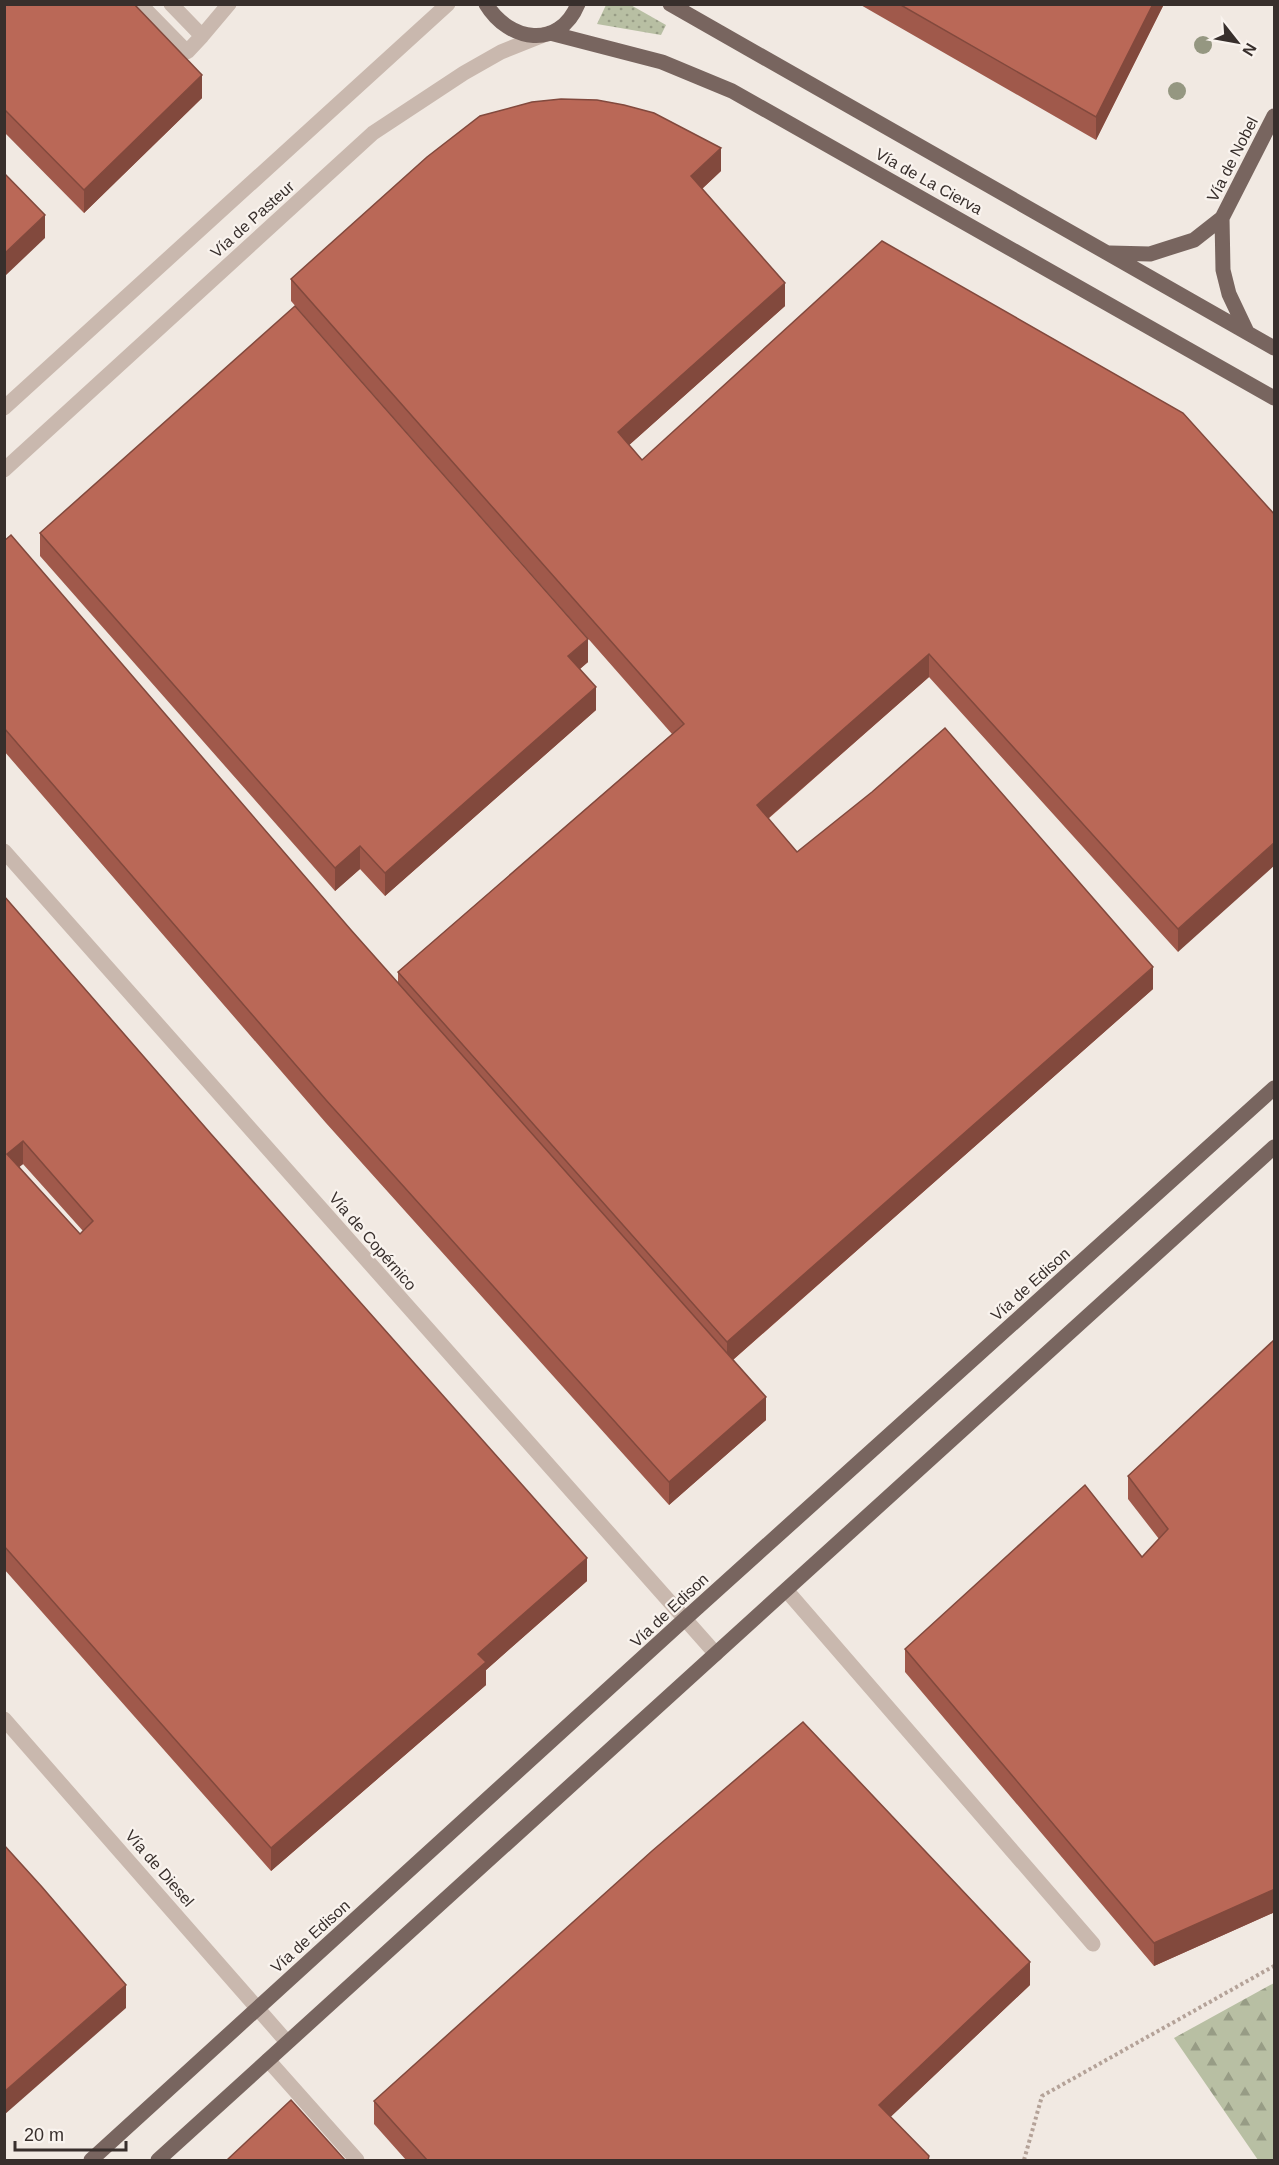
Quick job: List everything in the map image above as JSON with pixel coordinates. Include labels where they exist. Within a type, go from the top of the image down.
[{"type":"main road","name":"Vía de La Cierva","points":[[486,4],[505,28],[520,34],[535,36],[550,33],[662,62],[732,91],[1275,398]]},
{"type":"main road","points":[[550,33],[564,24],[578,4]]},
{"type":"main road","name":"Vía de La Cierva","points":[[670,4],[1275,348]]},
{"type":"main road","name":"Vía de Nobel","points":[[1107,253],[1150,254],[1194,240],[1222,218],[1275,116]]},
{"type":"main road","name":"Vía de Nobel","points":[[1222,218],[1223,270],[1229,294],[1248,332]]},
{"type":"main road","name":"Vía de Edison","points":[[91,2160],[686,1618],[1275,1088]]},
{"type":"main road","points":[[158,2160],[1275,1147]]},
{"type":"street","points":[[140,4],[187,52],[229,4]]},
{"type":"street","points":[[171,4],[202,36]]},
{"type":"street","points":[[209,4],[213,8],[218,4]]},
{"type":"street","name":"Vía de Pasteur","points":[[4,408],[448,4]]},
{"type":"street","name":"Vía de Pasteur","points":[[4,470],[373,133],[483,62],[501,52],[550,33]]},
{"type":"street","name":"Vía de Copérnico","points":[[4,851],[716,1653]]},
{"type":"street","points":[[787,1591],[1093,1944]]},
{"type":"street","name":"Vía de Diesel","points":[[4,1719],[287,2042]]},
{"type":"street","points":[[268,2060],[357,2160]]},
{"type":"path","points":[[1024,2160],[1042,2096],[1275,1966]]},
{"type":"green space","points":[[629,4],[666,25],[661,35],[597,24],[606,5]]},
{"type":"green space","points":[[1274,1983],[1274,2160],[1258,2160],[1174,2038]]},
{"type":"building","points":[[4,4],[134,4],[202,75],[84,190],[4,109]]},
{"type":"building","points":[[899,4],[1153,4],[1096,117]]},
{"type":"building","points":[[561,99],[597,100],[654,113],[721,148],[691,176],[785,283],[618,432],[642,460],[882,241],[1183,413],[1275,515],[1275,842],[1178,929],[929,654],[757,805],[797,852],[872,792],[945,728],[1153,967],[727,1342],[398,972],[684,724],[291,279],[427,157],[480,116],[532,102]]},
{"type":"building","points":[[4,173],[45,215],[4,254]]},
{"type":"building","points":[[295,306],[588,639],[568,656],[596,687],[385,873],[360,846],[335,868],[40,533]]},
{"type":"building","points":[[11,535],[351,930],[766,1397],[669,1482],[326,1100],[4,728],[4,541]]},
{"type":"building","points":[[4,896],[211,1134],[587,1558],[478,1654],[486,1662],[271,1848],[4,1546]],"holes":[[[23,1141],[93,1221],[80,1234],[7,1154]]]},
{"type":"building","points":[[1274,1340],[1275,1889],[1154,1943],[905,1649],[1085,1485],[1142,1557],[1168,1529],[1128,1476]]},
{"type":"building","points":[[803,1722],[1030,1962],[879,2105],[929,2156],[928,2160],[427,2160],[374,2101],[652,1851]]},
{"type":"building","points":[[4,1845],[126,1985],[4,2092]]},
{"type":"building","points":[[291,2100],[345,2160],[227,2160]]}]
